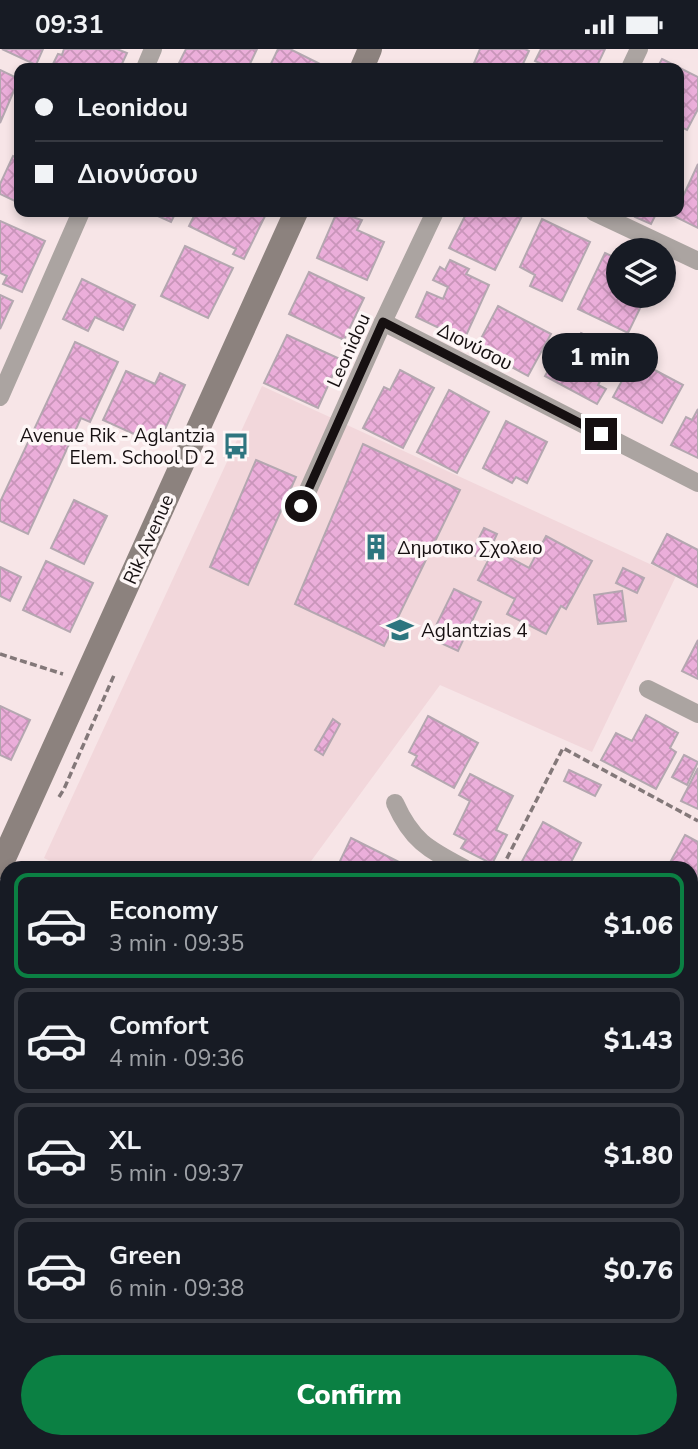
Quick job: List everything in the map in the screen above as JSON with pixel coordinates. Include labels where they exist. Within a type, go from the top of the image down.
[{"type":"main road","name":"Rik Avenue","points":[[3,861],[294,217]]},
{"type":"street","points":[[0,397],[79,217]]},
{"type":"street","name":"Leonidou","points":[[301,506],[433,217]]},
{"type":"street","points":[[605,217],[698,261]]},
{"type":"street","name":"Διονύσου","points":[[383,322],[698,484]]},
{"type":"street","points":[[648,689],[698,714]]},
{"type":"street","points":[[395,803],[412,834],[452,861]]},
{"type":"path","points":[[0,654],[85,680]]},
{"type":"path","points":[[506,861],[563,748],[698,821]]},
{"type":"shaded area","name":"Aglantzias 4","points":[[262,386],[676,576],[592,752],[440,685],[311,861],[50,861],[44,858]]},
{"type":"building","points":[[2,49],[43,49],[37,63]]},
{"type":"building","points":[[64,49],[117,49],[127,53],[122,63],[54,63],[58,54],[62,55]]},
{"type":"building","points":[[186,49],[257,49],[250,63],[179,63]]},
{"type":"building","points":[[278,49],[290,49],[318,63],[271,63]]},
{"type":"building","points":[[480,49],[529,51],[523,63],[474,63]]},
{"type":"building","points":[[541,49],[605,49],[598,63],[535,61]]},
{"type":"building","points":[[0,70],[14,77],[14,91],[0,123]]},
{"type":"building","points":[[684,70],[698,77],[698,109],[687,130],[684,128]]},
{"type":"building","points":[[13,156],[14,201],[0,194],[0,184]]},
{"type":"building","points":[[698,164],[698,228],[676,217],[684,217],[684,194]]},
{"type":"building","points":[[160,217],[174,217],[171,222]]},
{"type":"building","points":[[194,217],[265,217],[244,259],[233,254],[236,249],[189,226]]},
{"type":"building","points":[[335,217],[362,220],[357,230],[384,242],[367,280],[317,258]]},
{"type":"building","points":[[464,217],[522,217],[495,270],[449,248]]},
{"type":"building","points":[[635,217],[654,217],[651,224]]},
{"type":"building","points":[[542,219],[590,242],[562,301],[530,286],[535,275],[520,267]]},
{"type":"building","points":[[0,221],[45,241],[22,292],[3,284],[7,276],[0,273]]},
{"type":"building","points":[[185,246],[233,268],[208,318],[161,296]]},
{"type":"building","points":[[606,253],[606,308],[640,308],[628,333],[578,309]]},
{"type":"building","points":[[450,260],[469,269],[466,274],[489,285],[464,340],[416,317],[427,292],[443,299],[448,287],[433,280],[440,267],[445,270]]},
{"type":"building","points":[[309,272],[364,298],[344,340],[289,314]]},
{"type":"building","points":[[82,279],[135,305],[123,330],[95,317],[88,331],[63,319]]},
{"type":"building","points":[[0,295],[13,301],[0,329]]},
{"type":"building","points":[[498,306],[551,334],[528,376],[476,348]]},
{"type":"building","points":[[581,333],[616,352],[598,385],[606,389],[597,404],[545,376],[562,345],[571,351]]},
{"type":"building","points":[[287,335],[340,359],[318,408],[264,383]]},
{"type":"building","points":[[75,342],[118,362],[90,422],[81,418],[28,534],[0,521],[0,502]]},
{"type":"building","points":[[634,359],[683,385],[662,423],[613,397]]},
{"type":"building","points":[[400,370],[434,388],[403,448],[363,428],[384,387],[390,390]]},
{"type":"building","points":[[126,371],[155,384],[160,373],[185,385],[158,445],[103,420]]},
{"type":"building","points":[[449,390],[489,412],[457,473],[417,452]]},
{"type":"building","points":[[698,409],[698,458],[671,445],[686,417],[692,420]]},
{"type":"building","points":[[506,421],[547,442],[527,483],[516,477],[512,483],[483,468]]},
{"type":"building","name":"Δημοτικο Σχολειο","points":[[363,444],[460,490],[384,646],[295,604]]},
{"type":"building","points":[[256,460],[296,477],[248,585],[210,567]]},
{"type":"building","points":[[74,500],[107,516],[84,564],[51,548]]},
{"type":"building","points":[[484,528],[497,534],[485,560],[471,554]]},
{"type":"building","points":[[667,534],[698,550],[698,587],[652,563]]},
{"type":"building","points":[[546,536],[592,561],[566,609],[561,606],[546,634],[507,614],[515,599],[478,580],[494,549],[529,568]]},
{"type":"building","points":[[46,561],[93,583],[70,632],[23,610]]},
{"type":"building","points":[[0,567],[21,577],[10,601],[0,596]]},
{"type":"building","points":[[623,568],[644,578],[637,593],[616,583]]},
{"type":"building","points":[[454,589],[481,602],[458,651],[430,638]]},
{"type":"building","points":[[622,591],[626,621],[598,624],[594,595]]},
{"type":"building","points":[[698,640],[698,679],[682,671]]},
{"type":"building","points":[[0,706],[30,720],[11,760],[0,755]]},
{"type":"building","points":[[646,715],[678,733],[670,748],[676,752],[656,789],[601,760],[616,733],[632,741]]},
{"type":"building","points":[[428,716],[478,743],[454,788],[412,765],[417,756],[409,752]]},
{"type":"building","points":[[333,719],[340,724],[323,755],[315,750]]},
{"type":"building","points":[[684,755],[698,762],[687,785],[672,777]]},
{"type":"building","points":[[698,768],[698,809],[681,801]]},
{"type":"building","points":[[569,770],[601,785],[595,796],[564,781]]},
{"type":"building","points":[[470,774],[513,796],[496,830],[507,835],[494,861],[486,861],[461,848],[466,840],[454,834],[470,801],[459,795]]},
{"type":"building","points":[[543,822],[581,843],[572,861],[522,861]]},
{"type":"building","points":[[685,835],[698,842],[698,861],[671,861]]},
{"type":"building","points":[[351,838],[397,861],[340,861]]},
{"type":"place","name":"Avenue Rik - Aglantzia Elem. School D 2","points":[[236,446]]},
{"type":"place","name":"Δημοτικο Σχολειο","points":[[376,547]]},
{"type":"place","name":"Aglantzias 4","points":[[400,630]]},
{"type":"route","points":[[301,506],[383,322],[601,434]]}]
